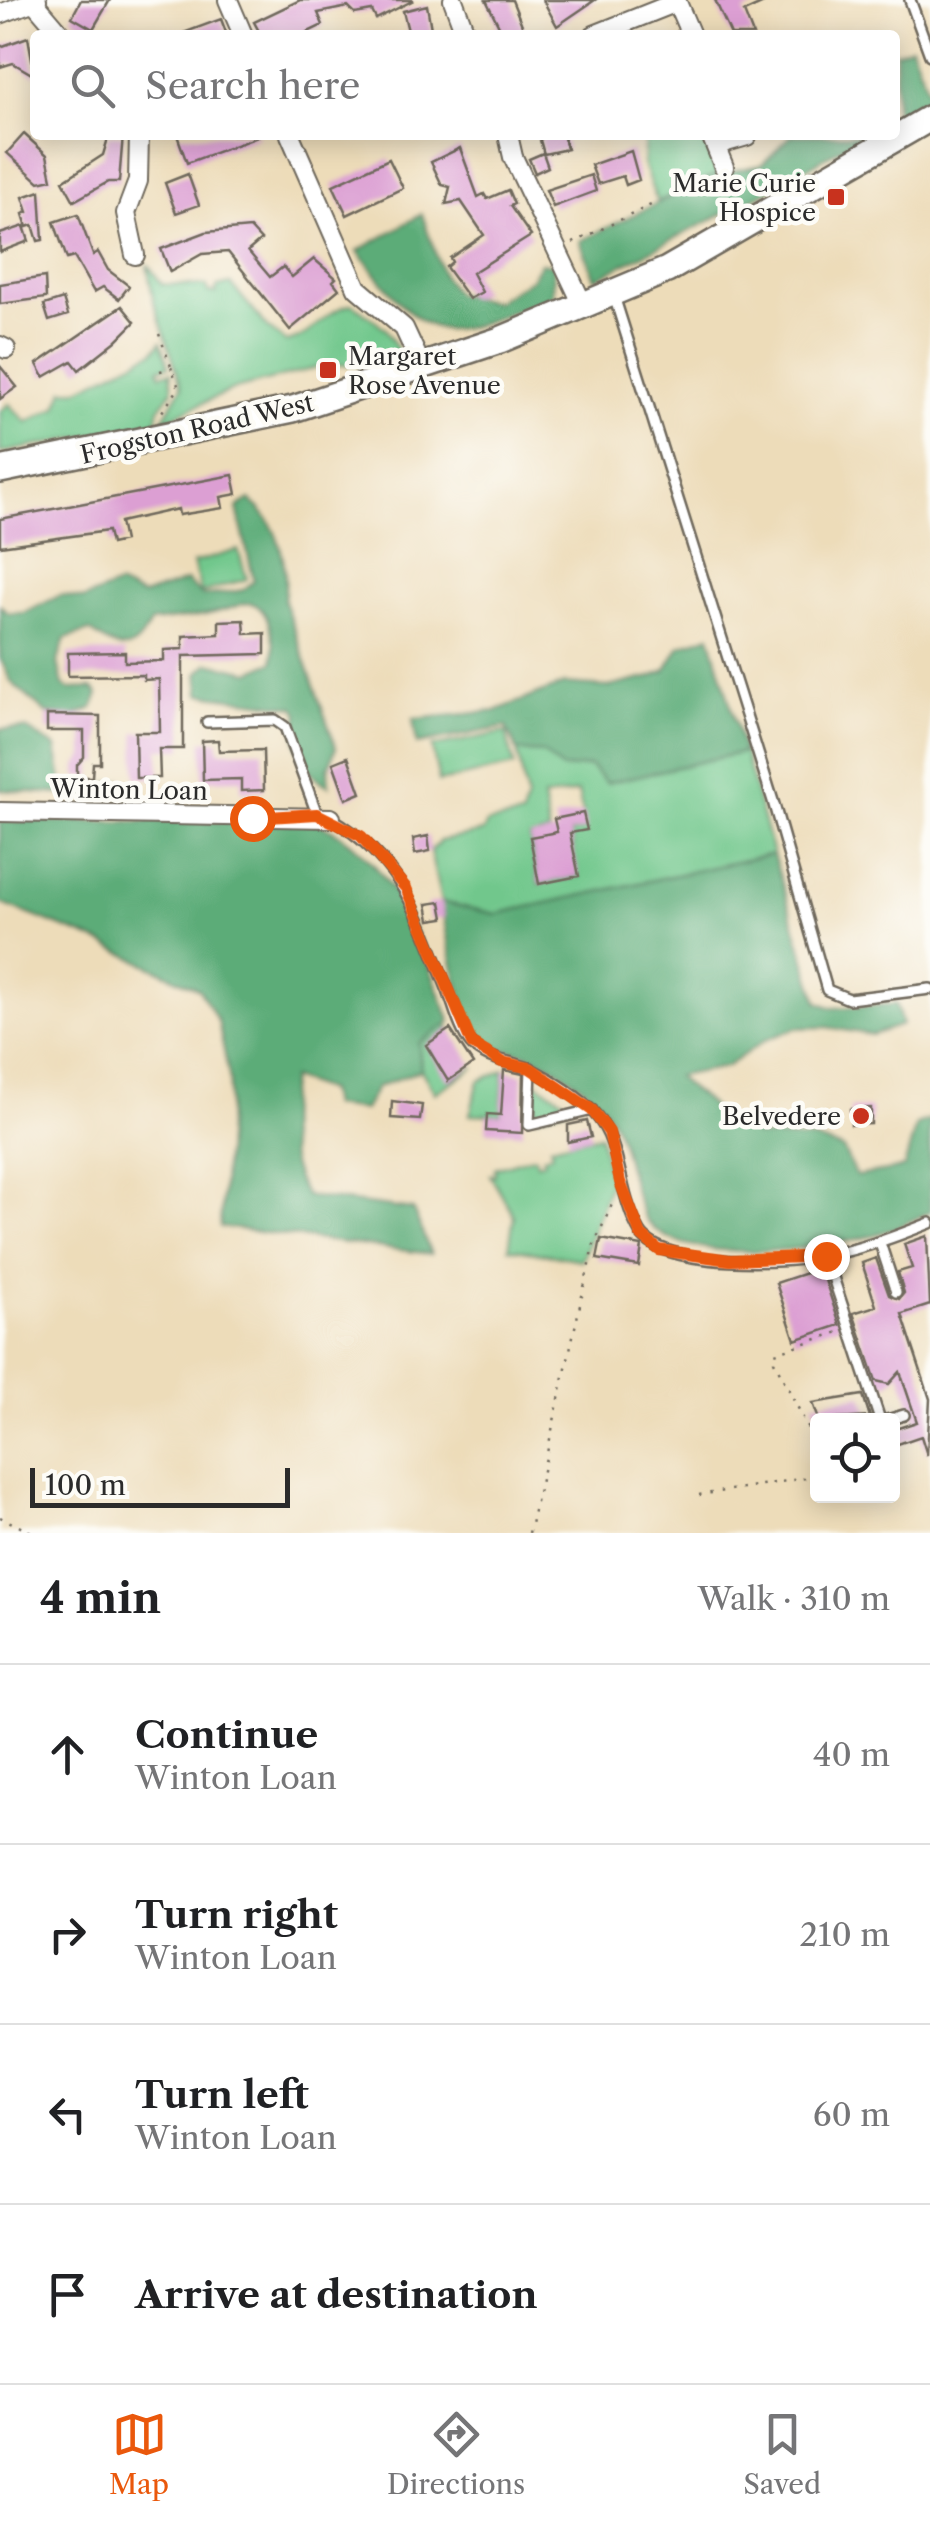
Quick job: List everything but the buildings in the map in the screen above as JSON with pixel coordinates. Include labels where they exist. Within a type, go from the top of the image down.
[{"type":"main road","name":"Frogston Road West","points":[[900,135],[930,118]]},
{"type":"main road","name":"Frogston Road West","points":[[0,470],[169,438],[293,409],[423,369],[584,307],[667,270],[892,140]]},
{"type":"street","points":[[228,0],[242,30]]},
{"type":"street","points":[[453,0],[464,30]]},
{"type":"street","points":[[0,14],[36,1],[58,30]]},
{"type":"street","points":[[606,30],[677,1],[689,30]]},
{"type":"street","points":[[135,255],[126,213],[138,180],[139,140]]},
{"type":"street","points":[[292,140],[357,288],[404,328],[423,369]]},
{"type":"street","points":[[509,140],[513,157],[584,307]]},
{"type":"street","points":[[713,140],[724,167]]},
{"type":"street","name":"Winton Loan","points":[[0,812],[324,816]]},
{"type":"lane","points":[[910,0],[930,55]]},
{"type":"lane","points":[[614,294],[761,763],[827,990],[849,1000],[930,989]]},
{"type":"lane","points":[[207,722],[275,720],[285,727],[324,816],[361,836],[406,888],[472,1044],[502,1062],[530,1068],[592,1110],[609,1132],[620,1182],[641,1235],[659,1250],[730,1260],[826,1256],[880,1244],[930,1223]]},
{"type":"lane","points":[[530,1068],[529,1125],[535,1127],[592,1110]]},
{"type":"lane","points":[[880,1244],[896,1292]]},
{"type":"lane","points":[[826,1256],[881,1413]]},
{"type":"lane","points":[[900,1416],[904,1415]]},
{"type":"path","points":[[558,250],[657,202]]},
{"type":"path","points":[[159,334],[180,388],[159,417],[169,438]]},
{"type":"path","points":[[160,371],[173,368]]},
{"type":"path","points":[[528,1533],[593,1247],[620,1182]]},
{"type":"path","points":[[810,1431],[774,1361],[775,1353],[850,1328]]},
{"type":"path","points":[[698,1495],[810,1477]]},
{"type":"path","points":[[0,1517],[33,1533]]},
{"type":"green space","points":[[911,46],[930,95],[900,113],[900,50]]},
{"type":"green space","points":[[645,140],[705,140],[717,174],[657,202],[643,164]]},
{"type":"green space","points":[[787,140],[855,140],[770,190],[595,279],[580,241],[717,174],[761,165]]},
{"type":"green space","points":[[422,214],[443,276],[456,294],[494,302],[531,279],[541,263],[554,265],[553,296],[462,328],[442,329],[424,323],[384,285],[358,251]]},
{"type":"green space","points":[[147,264],[162,284],[207,286],[208,292],[216,293],[217,287],[231,284],[269,329],[286,342],[353,304],[385,328],[400,353],[369,367],[331,364],[235,389],[162,421],[182,387],[153,299]]},
{"type":"green space","points":[[161,342],[169,366],[159,368],[160,374],[171,372],[173,390],[159,409],[156,423],[0,453],[0,411],[9,404],[27,422],[57,407],[64,390],[77,390],[153,352]]},
{"type":"green space","points":[[250,500],[268,520],[280,546],[284,601],[336,747],[328,770],[329,786],[311,773],[301,755],[296,735],[299,714],[295,707],[200,694],[198,673],[209,663],[250,672],[273,662],[268,622],[254,604],[151,622],[138,641],[125,648],[90,631],[65,639],[58,662],[63,685],[69,689],[92,688],[98,694],[93,708],[72,717],[46,713],[11,682],[0,658],[0,605],[8,613],[24,613],[61,595],[84,599],[118,585],[142,596],[186,581],[203,596],[243,590],[254,581],[237,508]]},
{"type":"green space","points":[[238,550],[247,579],[201,593],[193,563]]},
{"type":"green space","points":[[710,635],[744,752],[606,783],[590,766],[562,769],[543,753],[517,751],[506,727],[417,744],[413,719],[495,711],[564,684],[608,687],[651,677],[665,671],[680,646]]},
{"type":"green space","points":[[0,729],[26,729],[56,747],[63,785],[71,790],[122,780],[143,791],[140,799],[0,790]]},
{"type":"green space","points":[[506,732],[514,766],[439,782],[432,747]]},
{"type":"green space","points":[[517,751],[543,753],[562,769],[590,766],[606,782],[744,752],[773,854],[496,914],[441,902],[430,851],[440,841],[483,832],[487,823],[522,816],[527,798]],"holes":[[[578,792],[586,829],[570,833],[578,876],[539,884],[530,838],[549,833],[543,798]]]},
{"type":"green space","points":[[0,821],[316,822],[344,837],[367,857],[402,907],[451,1022],[419,1043],[421,1070],[377,1087],[364,1110],[331,1106],[328,1091],[291,1078],[287,1124],[290,1154],[306,1196],[413,1210],[431,1254],[220,1227],[230,1081],[218,1021],[199,989],[90,938],[0,903]]},
{"type":"green space","points":[[773,854],[818,1002],[833,1008],[896,1004],[902,1025],[872,1035],[826,1027],[796,1028],[765,1040],[726,1067],[677,1076],[718,1117],[759,1136],[814,1139],[843,1149],[856,1176],[904,1168],[916,1125],[930,1120],[930,1212],[881,1233],[827,1245],[718,1250],[686,1244],[660,1233],[644,1216],[615,1125],[596,1099],[544,1062],[496,1047],[484,1038],[473,1023],[457,982],[441,902],[496,914]]},
{"type":"green space","points":[[447,1024],[450,1029],[426,1045],[449,1080],[475,1067],[435,1093],[421,1070],[419,1043]]},
{"type":"green space","points":[[504,1070],[501,1115],[470,1114],[479,1081]]},
{"type":"green space","points":[[534,1081],[563,1099],[566,1108],[535,1117]]},
{"type":"green space","points":[[600,1135],[610,1183],[582,1260],[509,1248],[514,1216],[490,1175],[495,1175],[495,1168],[535,1156],[537,1163],[544,1161],[543,1157],[552,1154],[550,1146]]},
{"type":"place","name":"Marie Curie Hospice","points":[[836,197]]},
{"type":"place","name":"Margaret Rose Avenue","points":[[328,370]]},
{"type":"place","name":"Belvedere","points":[[861,1116]]},
{"type":"route","points":[[252,818],[317,814],[361,836],[406,888],[472,1044],[502,1062],[530,1068],[592,1110],[609,1132],[620,1182],[641,1235],[659,1250],[771,1262],[826,1256]]}]
